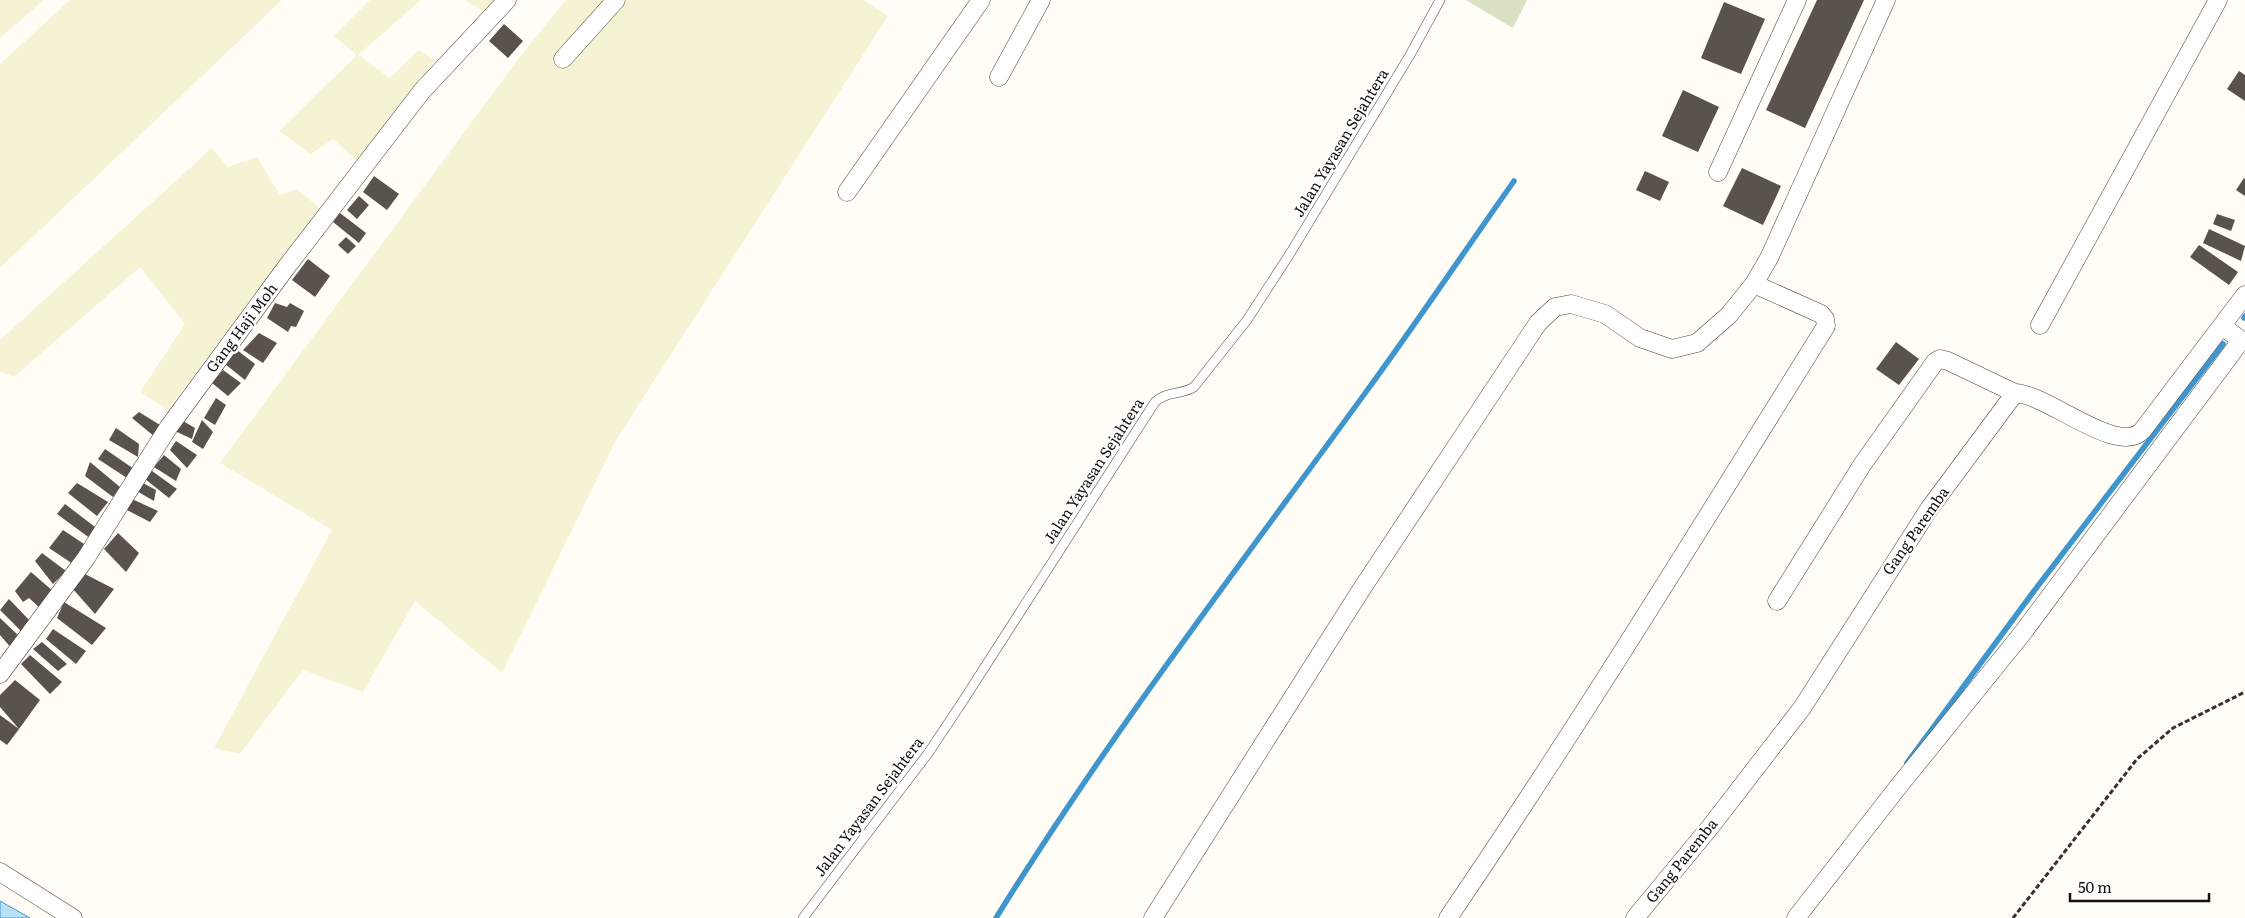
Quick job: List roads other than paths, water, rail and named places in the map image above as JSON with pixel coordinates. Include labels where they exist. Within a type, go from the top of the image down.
[{"type":"street","name":"Gang Haji Moh","points":[[0,674],[86,558],[168,428],[267,293],[422,91],[507,0]]},
{"type":"street","points":[[563,58],[616,0]]},
{"type":"street","points":[[847,192],[981,0]]},
{"type":"street","points":[[999,77],[1042,0]]},
{"type":"street","points":[[1718,172],[1797,0]]},
{"type":"street","points":[[1153,918],[1361,590],[1538,322],[1555,306],[1571,304],[1606,314],[1640,338],[1672,349],[1697,343],[1729,315],[1754,284],[1769,258],[1886,0]]},
{"type":"street","points":[[2040,325],[2218,0]]},
{"type":"street","points":[[1448,918],[1628,644],[1826,326],[1825,319],[1821,314],[1754,284]]},
{"type":"street","points":[[1777,601],[1862,465],[1935,362],[1940,358],[2116,437],[2134,436],[2142,431],[2245,295]]},
{"type":"street","points":[[1796,918],[1898,787],[2021,635],[2243,337],[2222,326]]},
{"type":"street","name":"Gang Paremba","points":[[1635,918],[1711,826],[1802,708],[1929,509],[2015,393]]},
{"type":"street","points":[[0,872],[73,918]]},
{"type":"lane","name":"Jalan Yayasan Sejahtera","points":[[803,918],[929,752],[1155,402],[1167,394],[1187,391],[1194,387],[1246,320],[1291,252],[1397,77],[1440,0]]},
{"type":"water","points":[[0,901],[30,918],[0,918]]},
{"type":"waterway","points":[[996,918],[1083,784],[1128,719],[1382,369],[1514,181]]},
{"type":"waterway","points":[[1907,763],[2034,591],[2223,344]]}]
